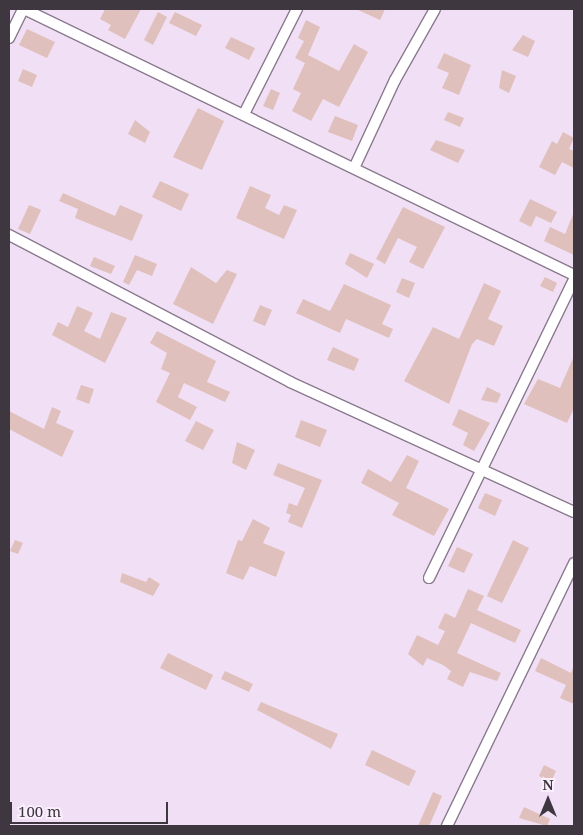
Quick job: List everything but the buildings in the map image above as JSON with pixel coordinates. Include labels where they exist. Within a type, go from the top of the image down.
[{"type":"street","points":[[9,38],[23,9],[245,112],[574,275]]},
{"type":"street","points":[[245,112],[298,9]]},
{"type":"street","points":[[355,166],[434,9]]},
{"type":"street","points":[[9,235],[290,382],[574,512]]},
{"type":"street","points":[[430,578],[574,279]]},
{"type":"street","points":[[447,826],[574,563]]}]
